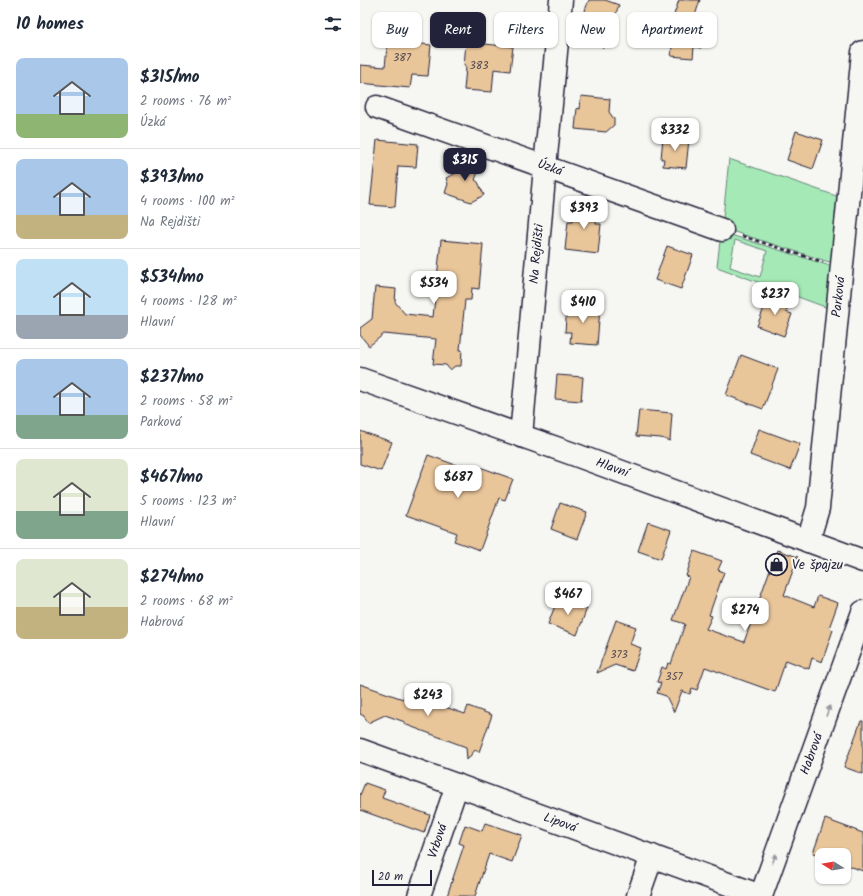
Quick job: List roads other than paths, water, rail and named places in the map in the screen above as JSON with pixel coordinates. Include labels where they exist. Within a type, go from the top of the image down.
[{"type":"street","name":"Na Rejdišti","points":[[521,436],[561,0]]},
{"type":"street","name":"Parková","points":[[808,541],[818,508],[863,52]]},
{"type":"street","name":"Úzká","points":[[377,107],[722,230]]},
{"type":"street","name":"Hlavní","points":[[360,379],[863,561]]},
{"type":"street","name":"Habrová","points":[[761,896],[863,612]]},
{"type":"street","name":"Lipová","points":[[360,750],[761,896]]},
{"type":"street","name":"Vrbová","points":[[419,896],[457,785]]},
{"type":"street","points":[[638,896],[652,856]]},
{"type":"place","name":"Ve špajzu","points":[[777,565]]}]
